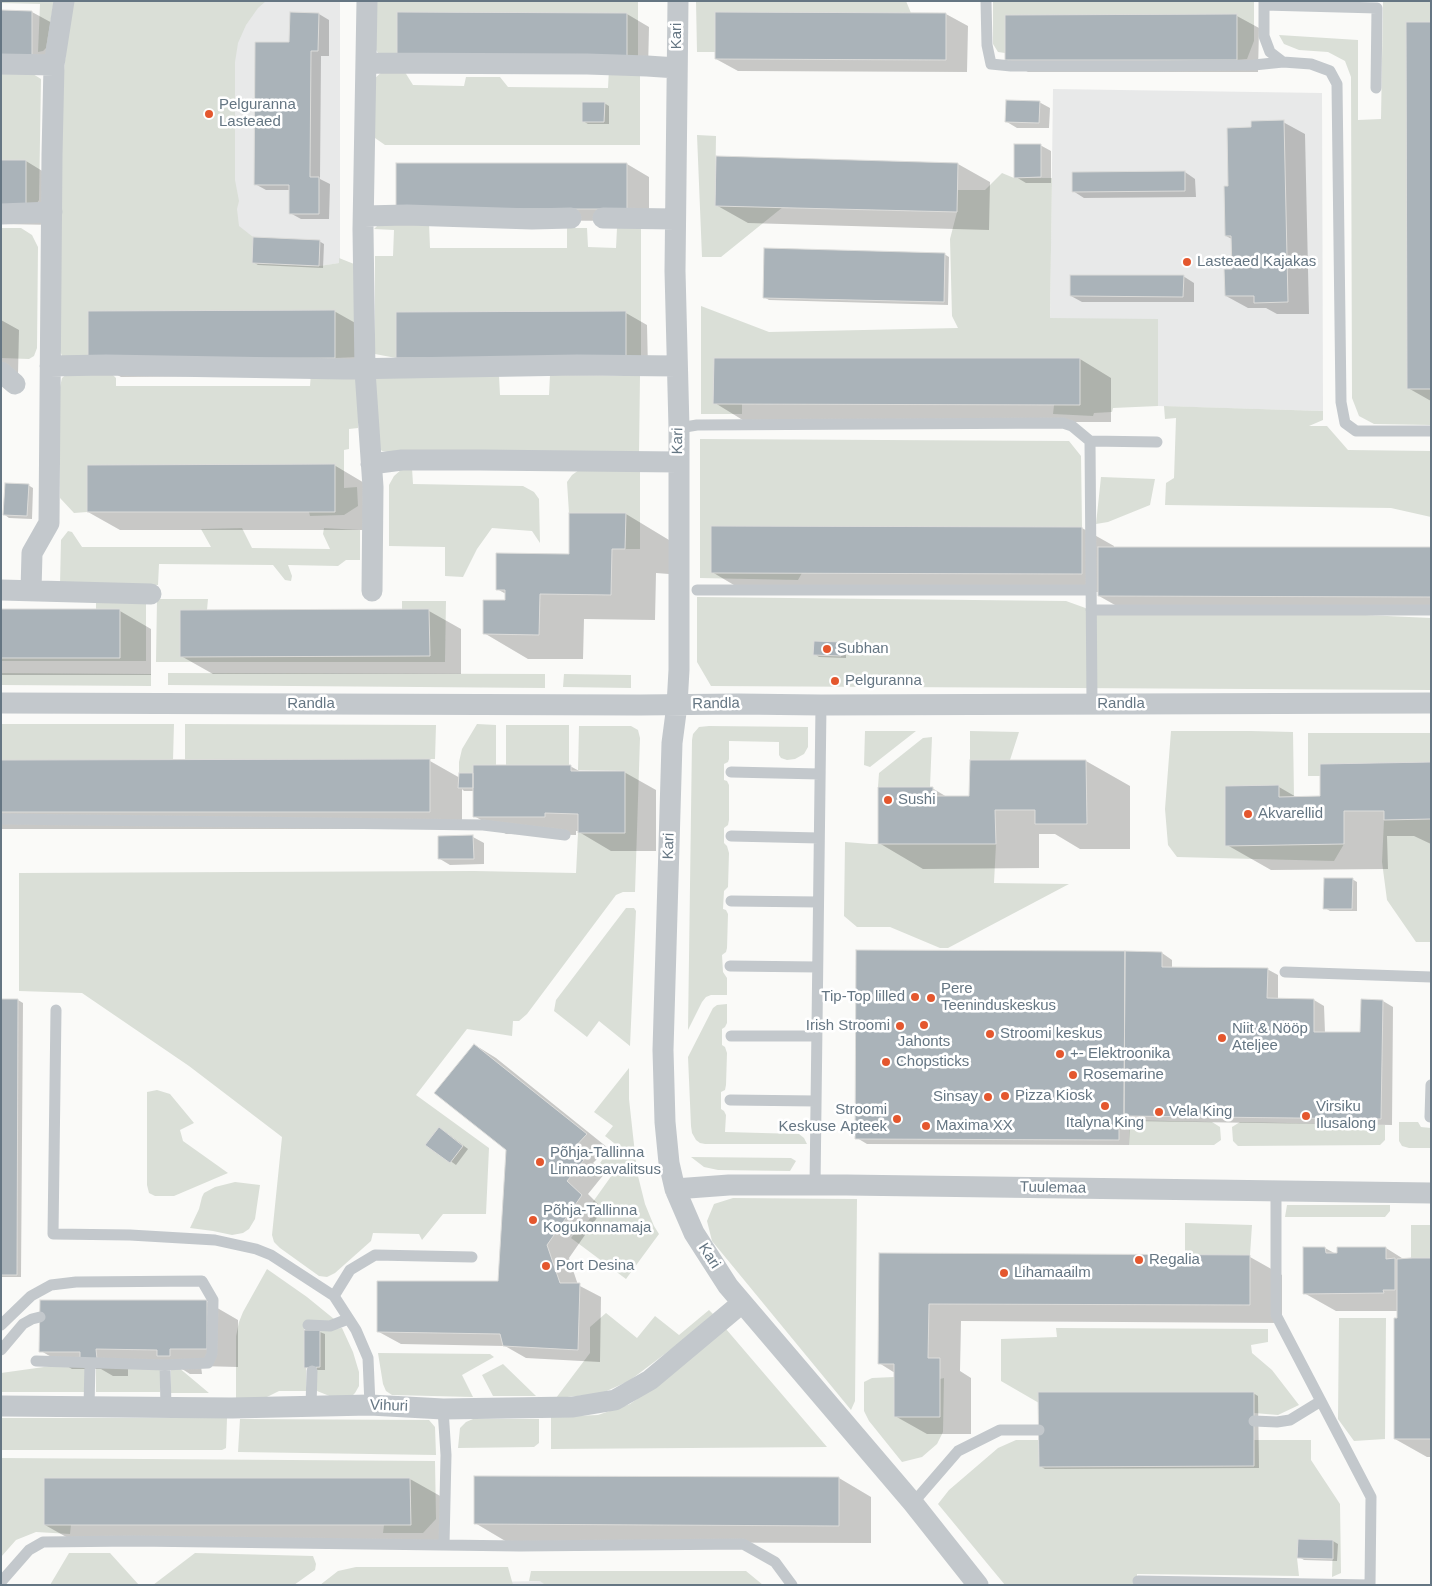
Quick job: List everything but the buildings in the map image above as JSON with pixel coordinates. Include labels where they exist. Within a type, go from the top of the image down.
[{"type":"street","points":[[31,591],[32,553],[49,523],[54,65],[64,1]]},
{"type":"street","points":[[367,1],[364,216],[366,368],[372,487],[372,592]]},
{"type":"street","name":"Kari","points":[[678,1],[675,219],[679,670],[672,743],[663,1050],[665,1122],[669,1162],[676,1189],[694,1233],[728,1286],[913,1503],[978,1585]]},
{"type":"street","points":[[367,63],[587,64],[677,68]]},
{"type":"street","points":[[1,64],[54,65]]},
{"type":"street","points":[[1,214],[52,212]]},
{"type":"street","points":[[364,216],[571,218]]},
{"type":"street","points":[[604,218],[675,219]]},
{"type":"street","points":[[50,366],[366,368],[577,365],[677,366]]},
{"type":"street","points":[[371,464],[402,460],[678,462]]},
{"type":"street","points":[[1,590],[151,594]]},
{"type":"street","name":"Randla","points":[[1,703],[677,705],[1431,703]]},
{"type":"street","name":"Tuulemaa","points":[[676,1189],[729,1185],[1431,1193]]},
{"type":"street","name":"Vihuri","points":[[1,1406],[166,1408],[370,1405],[443,1409],[574,1408],[615,1400],[650,1380],[742,1303]]},
{"type":"lane","points":[[986,1],[991,64],[1010,66],[1148,66],[1254,65],[1282,62],[1311,64],[1330,71],[1337,84],[1341,402],[1345,423],[1356,431],[1431,431]]},
{"type":"lane","points":[[1282,62],[1270,52],[1264,36],[1264,3],[1377,8],[1376,88]]},
{"type":"lane","points":[[678,428],[697,425],[1063,423],[1072,426],[1090,441],[1157,442]]},
{"type":"lane","points":[[1090,441],[1092,704]]},
{"type":"lane","points":[[697,590],[1091,590]]},
{"type":"lane","points":[[1091,610],[1431,610]]},
{"type":"lane","points":[[815,1186],[821,705]]},
{"type":"lane","points":[[732,772],[820,774]]},
{"type":"lane","points":[[1,819],[483,825],[565,835]]},
{"type":"lane","points":[[731,836],[819,838]]},
{"type":"lane","points":[[731,901],[818,902]]},
{"type":"lane","points":[[730,966],[817,967]]},
{"type":"lane","points":[[1285,972],[1431,977]]},
{"type":"lane","points":[[56,1010],[54,1234],[130,1235],[215,1240],[271,1254],[334,1296],[356,1330],[368,1358],[370,1405]]},
{"type":"lane","points":[[731,1036],[816,1036]]},
{"type":"lane","points":[[1430,1117],[1431,1085]]},
{"type":"lane","points":[[730,1100],[816,1101]]},
{"type":"lane","points":[[1138,1580],[1370,1585],[1371,1497],[1276,1314],[1276,1191]]},
{"type":"lane","points":[[334,1296],[350,1270],[375,1255],[472,1257]]},
{"type":"lane","points":[[1,1325],[31,1296],[51,1285],[76,1282],[202,1281],[213,1300],[212,1354],[208,1363],[165,1365],[36,1361]]},
{"type":"lane","points":[[1,1350],[24,1324],[40,1317]]},
{"type":"lane","points":[[308,1325],[330,1326],[348,1319]]},
{"type":"lane","points":[[90,1364],[90,1407]]},
{"type":"lane","points":[[165,1365],[166,1408]]},
{"type":"lane","points":[[311,1407],[312,1371]]},
{"type":"lane","points":[[1254,1421],[1277,1422],[1290,1420],[1321,1401]]},
{"type":"lane","points":[[443,1409],[446,1455],[444,1546]]},
{"type":"lane","points":[[913,1503],[958,1451],[1000,1430],[1039,1430]]},
{"type":"lane","points":[[1,1582],[30,1550],[43,1542],[135,1541],[444,1546],[743,1544],[775,1562],[792,1585]]},
{"type":"shaded area","points":[[1,1],[54,1],[46,48],[43,51],[38,52],[40,4],[1,3]]},
{"type":"shaded area","name":"Pelguranna Lasteaed","points":[[71,1],[266,1],[258,8],[246,25],[238,43],[235,62],[235,180],[239,201],[237,209],[239,226],[253,237],[252,263],[319,266],[339,263],[339,258],[354,264],[358,357],[335,358],[334,310],[88,311],[88,359],[62,356],[59,348],[61,100]]},
{"type":"shaded area","name":"Pelguranna Lasteaed","points":[[78,1],[340,1],[340,263],[319,266],[252,263]]},
{"type":"shaded area","points":[[374,1],[638,1],[638,59],[627,58],[627,13],[397,12],[397,58],[378,53],[374,47]]},
{"type":"shaded area","points":[[696,1],[906,1],[911,13],[716,12],[715,52],[697,52]]},
{"type":"shaded area","points":[[1254,1],[1254,41],[1247,59],[1237,60],[1237,14],[1005,15],[1005,53],[998,52],[993,44],[993,2]]},
{"type":"shaded area","points":[[1383,1],[1431,1],[1431,22],[1406,23],[1407,389],[1431,389],[1431,425],[1374,424],[1359,416],[1352,398],[1351,77],[1345,61],[1328,52],[1299,50],[1284,44],[1279,35],[1358,40],[1358,120],[1381,119]]},
{"type":"shaded area","points":[[403,69],[413,85],[464,86],[466,77],[500,77],[508,87],[608,88],[609,69],[640,69],[640,145],[385,145],[375,138],[373,130],[374,79],[384,70]],"holes":[[[583,102],[605,102],[604,122],[582,122]]]},
{"type":"shaded area","points":[[1,74],[33,74],[41,79],[39,200],[35,206],[26,207],[1,160]]},
{"type":"shaded area","name":"Lasteaed Kajakas","points":[[1053,89],[1322,93],[1323,411],[1158,406],[1157,319],[1050,319]]},
{"type":"shaded area","points":[[697,135],[716,136],[715,206],[783,207],[721,257],[702,257]]},
{"type":"shaded area","points":[[1002,173],[1014,178],[1052,178],[1050,318],[1158,319],[1158,406],[1113,408],[1112,412],[1094,413],[1093,416],[1053,414],[1054,405],[1080,358],[714,358],[713,404],[742,404],[742,414],[701,414],[701,306],[769,332],[958,328],[952,316],[950,239],[957,212],[957,190],[985,190]]},
{"type":"shaded area","points":[[380,223],[429,223],[430,248],[567,248],[567,228],[587,228],[588,247],[616,248],[617,228],[641,228],[641,357],[626,358],[626,311],[396,312],[396,358],[375,354],[375,256],[393,256],[394,230],[374,229]]},
{"type":"shaded area","points":[[1,228],[21,228],[32,235],[38,247],[37,348],[34,356],[29,359],[1,358]]},
{"type":"shaded area","points":[[69,372],[111,373],[116,378],[116,386],[310,386],[311,373],[353,375],[358,384],[358,428],[349,429],[349,449],[344,450],[344,488],[357,487],[358,506],[344,515],[310,516],[309,512],[335,512],[334,464],[88,465],[87,512],[74,513],[60,498],[60,387],[62,378]]},
{"type":"shaded area","points":[[374,375],[499,376],[500,395],[549,395],[550,375],[640,376],[639,453],[382,451],[376,445]]},
{"type":"shaded area","points":[[1164,406],[1323,411],[1323,420],[1309,426],[1327,426],[1348,450],[1431,451],[1431,517],[1391,508],[1165,505],[1166,483],[1174,478],[1176,418],[1165,419]]},
{"type":"shaded area","points":[[700,439],[1069,441],[1081,456],[1082,527],[711,526],[711,573],[802,573],[798,580],[700,578]]},
{"type":"shaded area","points":[[412,468],[413,484],[523,486],[534,492],[539,499],[540,543],[532,531],[492,528],[477,549],[463,577],[445,576],[445,547],[389,546],[389,485],[394,476],[402,469]]},
{"type":"shaded area","points":[[579,470],[640,470],[640,549],[625,549],[626,513],[569,513],[567,482]]},
{"type":"shaded area","points":[[1101,477],[1155,479],[1150,505],[1108,522],[1096,524]]},
{"type":"shaded area","points":[[242,528],[252,548],[330,549],[323,534],[324,528],[360,530],[360,560],[346,560],[338,566],[288,565],[292,576],[291,581],[285,580],[273,565],[159,564],[158,585],[60,585],[61,540],[68,531],[72,532],[82,547],[211,547],[201,529]]},
{"type":"shaded area","points":[[697,597],[1066,601],[1091,610],[1255,610],[1431,618],[1431,690],[711,686],[697,662]]},
{"type":"shaded area","points":[[96,598],[146,600],[146,661],[1,661],[1,658],[96,609]]},
{"type":"shaded area","points":[[157,599],[208,599],[207,610],[181,657],[429,656],[429,610],[402,610],[402,601],[446,601],[445,662],[156,662]]},
{"type":"shaded area","points":[[1,673],[151,674],[151,686],[1,685]]},
{"type":"shaded area","points":[[168,673],[545,674],[545,688],[168,685]]},
{"type":"shaded area","points":[[564,674],[631,675],[631,688],[563,687]]},
{"type":"shaded area","points":[[1,724],[174,724],[173,760],[1,760]]},
{"type":"shaded area","points":[[185,724],[436,725],[435,759],[185,760]]},
{"type":"shaded area","points":[[477,724],[496,725],[496,765],[474,765],[473,773],[459,773],[462,749]]},
{"type":"shaded area","points":[[506,725],[569,725],[569,765],[506,765]]},
{"type":"shaded area","points":[[579,726],[631,726],[638,730],[640,738],[635,892],[623,892],[616,895],[527,1014],[519,1021],[513,1021],[512,1036],[467,1029],[416,1095],[489,1148],[486,1214],[443,1214],[422,1240],[419,1234],[373,1233],[371,1241],[335,1273],[327,1277],[319,1276],[280,1248],[274,1242],[272,1235],[282,1137],[189,1066],[82,993],[19,991],[19,873],[474,871],[576,873],[578,833],[625,833],[625,771],[578,770]]},
{"type":"shaded area","points":[[699,727],[808,727],[808,747],[804,754],[795,759],[787,760],[779,755],[779,742],[729,741],[729,759],[724,764],[724,780],[729,785],[729,820],[728,825],[724,828],[724,843],[729,853],[728,887],[724,891],[723,909],[728,914],[727,948],[726,952],[722,955],[723,972],[727,978],[727,995],[711,995],[706,997],[688,1030],[692,740],[693,734]]},
{"type":"shaded area","points":[[865,731],[916,731],[870,767],[864,765]]},
{"type":"shaded area","points":[[970,731],[1019,732],[1010,760],[970,760]]},
{"type":"shaded area","points":[[1171,731],[1293,732],[1294,797],[1279,797],[1279,785],[1225,786],[1225,845],[1344,844],[1334,861],[1177,857],[1168,845],[1165,809]]},
{"type":"shaded area","points":[[1308,733],[1431,733],[1431,762],[1320,764],[1320,776],[1308,776]]},
{"type":"shaded area","points":[[932,737],[930,787],[878,787],[879,773],[923,738]]},
{"type":"shaded area","points":[[1431,819],[1431,942],[1416,942],[1387,900],[1382,862],[1384,820]]},
{"type":"shaded area","points":[[845,842],[870,844],[996,844],[994,883],[1069,884],[948,948],[940,948],[890,927],[857,927],[844,916]]},
{"type":"shaded area","points":[[626,908],[634,908],[636,911],[630,1046],[599,1021],[587,1037],[554,1011],[556,1000]]},
{"type":"shaded area","points":[[727,1004],[727,1023],[722,1029],[722,1045],[727,1053],[726,1085],[725,1090],[721,1092],[721,1109],[726,1115],[725,1132],[799,1134],[807,1144],[705,1144],[696,1140],[692,1133],[688,1057],[713,1008],[717,1005]]},
{"type":"shaded area","points":[[629,1068],[629,1099],[637,1172],[645,1204],[659,1234],[626,1279],[571,1238],[584,1221],[587,1223],[595,1210],[590,1206],[612,1175],[600,1163],[614,1143],[605,1136],[613,1126],[594,1112]]},
{"type":"shaded area","points":[[157,1090],[170,1094],[194,1123],[180,1130],[183,1141],[228,1173],[174,1196],[155,1196],[149,1193],[147,1185],[147,1092]]},
{"type":"shaded area","points":[[1129,1120],[1212,1122],[1220,1127],[1221,1140],[1214,1145],[1129,1145]]},
{"type":"shaded area","points":[[1240,1122],[1385,1125],[1385,1140],[1380,1145],[1238,1146],[1233,1141],[1232,1127]]},
{"type":"shaded area","points":[[1399,1122],[1418,1122],[1421,1127],[1431,1128],[1431,1148],[1409,1148],[1402,1146],[1399,1141]]},
{"type":"shaded area","points":[[691,1157],[791,1158],[796,1161],[790,1171],[718,1170],[704,1167]]},
{"type":"shaded area","points":[[235,1182],[260,1185],[255,1219],[249,1229],[243,1233],[232,1235],[190,1228],[204,1193],[215,1187]]},
{"type":"shaded area","points":[[733,1198],[857,1199],[855,1401],[851,1410],[712,1241],[707,1221],[714,1204]]},
{"type":"shaded area","points":[[1287,1205],[1390,1205],[1390,1211],[1385,1217],[1285,1217]]},
{"type":"shaded area","points":[[1185,1223],[1252,1225],[1250,1255],[1185,1255]]},
{"type":"shaded area","points":[[1411,1225],[1431,1225],[1431,1258],[1411,1258]]},
{"type":"shaded area","points":[[267,1269],[334,1319],[304,1324],[306,1391],[279,1391],[261,1400],[236,1400],[236,1336],[239,1322]]},
{"type":"shaded area","points":[[709,1310],[713,1314],[678,1344],[629,1381],[600,1394],[556,1398],[590,1353],[590,1327],[606,1313],[637,1338],[655,1316],[679,1335]]},
{"type":"shaded area","points":[[1339,1318],[1386,1318],[1385,1439],[1354,1441],[1338,1419]]},
{"type":"shaded area","points":[[342,1328],[353,1352],[359,1372],[359,1386],[350,1398],[337,1399],[317,1391],[317,1367],[320,1367],[320,1330]]},
{"type":"shaded area","points":[[1056,1328],[1268,1329],[1268,1342],[1251,1345],[1252,1353],[1272,1370],[1299,1405],[1278,1415],[1254,1413],[1253,1392],[1039,1392],[1039,1403],[1001,1381],[1001,1339],[1057,1337]]},
{"type":"shaded area","points":[[726,1329],[827,1447],[551,1449],[551,1417],[598,1415],[630,1404]]},
{"type":"shaded area","points":[[378,1353],[490,1354],[494,1357],[462,1375],[473,1397],[392,1395],[386,1391],[383,1384]]},
{"type":"shaded area","points":[[503,1364],[536,1396],[493,1396],[482,1375]]},
{"type":"shaded area","points":[[51,1366],[85,1367],[85,1392],[1,1392],[1,1373]]},
{"type":"shaded area","points":[[171,1367],[178,1367],[209,1393],[171,1393]]},
{"type":"shaded area","points":[[96,1368],[160,1368],[160,1392],[96,1392]]},
{"type":"shaded area","points":[[894,1377],[894,1416],[940,1379],[944,1378],[943,1432],[937,1444],[922,1457],[902,1462],[869,1421],[864,1411],[864,1382],[872,1378]]},
{"type":"shaded area","points":[[1,1418],[227,1418],[226,1448],[222,1450],[1,1450]]},
{"type":"shaded area","points":[[240,1419],[429,1420],[435,1427],[436,1455],[238,1452]]},
{"type":"shaded area","points":[[473,1419],[539,1419],[539,1443],[534,1447],[458,1448],[460,1428],[466,1422]]},
{"type":"shaded area","points":[[1016,1440],[1038,1440],[1039,1467],[1254,1466],[1254,1440],[1311,1440],[1311,1460],[1340,1504],[1341,1573],[1332,1577],[1333,1540],[1298,1539],[1297,1558],[1299,1576],[1137,1574],[1137,1585],[1005,1585],[938,1504],[949,1490],[998,1448]]},
{"type":"shaded area","points":[[1,1458],[435,1461],[436,1519],[423,1533],[383,1533],[384,1525],[411,1525],[410,1478],[45,1478],[44,1525],[71,1525],[70,1534],[36,1532],[16,1540],[1,1557]]},
{"type":"shaded area","points":[[69,1553],[110,1553],[139,1585],[50,1585]]},
{"type":"shaded area","points":[[195,1553],[313,1556],[316,1564],[315,1570],[294,1585],[153,1585]]},
{"type":"shaded area","points":[[356,1567],[508,1567],[513,1585],[320,1585],[338,1571]]},
{"type":"shaded area","points":[[531,1571],[746,1571],[763,1585],[545,1585],[540,1581],[529,1581]]},
{"type":"shaded area","points":[[541,1581],[545,1585],[390,1585],[391,1584]]},
{"type":"place","name":"Pelguranna Lasteaed","points":[[209,114]]},
{"type":"place","name":"Lasteaed Kajakas","points":[[1187,262]]},
{"type":"place","name":"Subhan","points":[[827,649]]},
{"type":"place","name":"Pelguranna","points":[[835,681]]},
{"type":"place","name":"Sushi","points":[[888,800]]},
{"type":"place","name":"Akvarellid","points":[[1248,814]]},
{"type":"place","name":"Tip-Top lilled","points":[[915,997]]},
{"type":"place","name":"Pere Teeninduskeskus","points":[[931,998]]},
{"type":"place","name":"Jahonts","points":[[924,1025]]},
{"type":"place","name":"Irish Stroomi","points":[[900,1026]]},
{"type":"place","name":"Stroomi keskus","points":[[990,1034]]},
{"type":"place","name":"Niit & Nööp Ateljee","points":[[1222,1038]]},
{"type":"place","name":"+- Elektroonika","points":[[1060,1054]]},
{"type":"place","name":"Chopsticks","points":[[886,1062]]},
{"type":"place","name":"Rosemarine","points":[[1073,1075]]},
{"type":"place","name":"Pizza Kiosk","points":[[1005,1096]]},
{"type":"place","name":"Sinsay","points":[[988,1097]]},
{"type":"place","name":"Italyna King","points":[[1105,1106]]},
{"type":"place","name":"Vela King","points":[[1159,1112]]},
{"type":"place","name":"Virsiku Ilusalong","points":[[1306,1116]]},
{"type":"place","name":"Stroomi Keskuse Apteek","points":[[897,1119]]},
{"type":"place","name":"Maxima XX","points":[[926,1126]]},
{"type":"place","name":"Põhja-Tallinna Linnaosavalitsus","points":[[540,1162]]},
{"type":"place","name":"Põhja-Tallinna Kogukonnamaja","points":[[533,1220]]},
{"type":"place","name":"Regalia","points":[[1139,1260]]},
{"type":"place","name":"Port Desina","points":[[546,1266]]},
{"type":"place","name":"Lihamaailm","points":[[1004,1273]]}]
